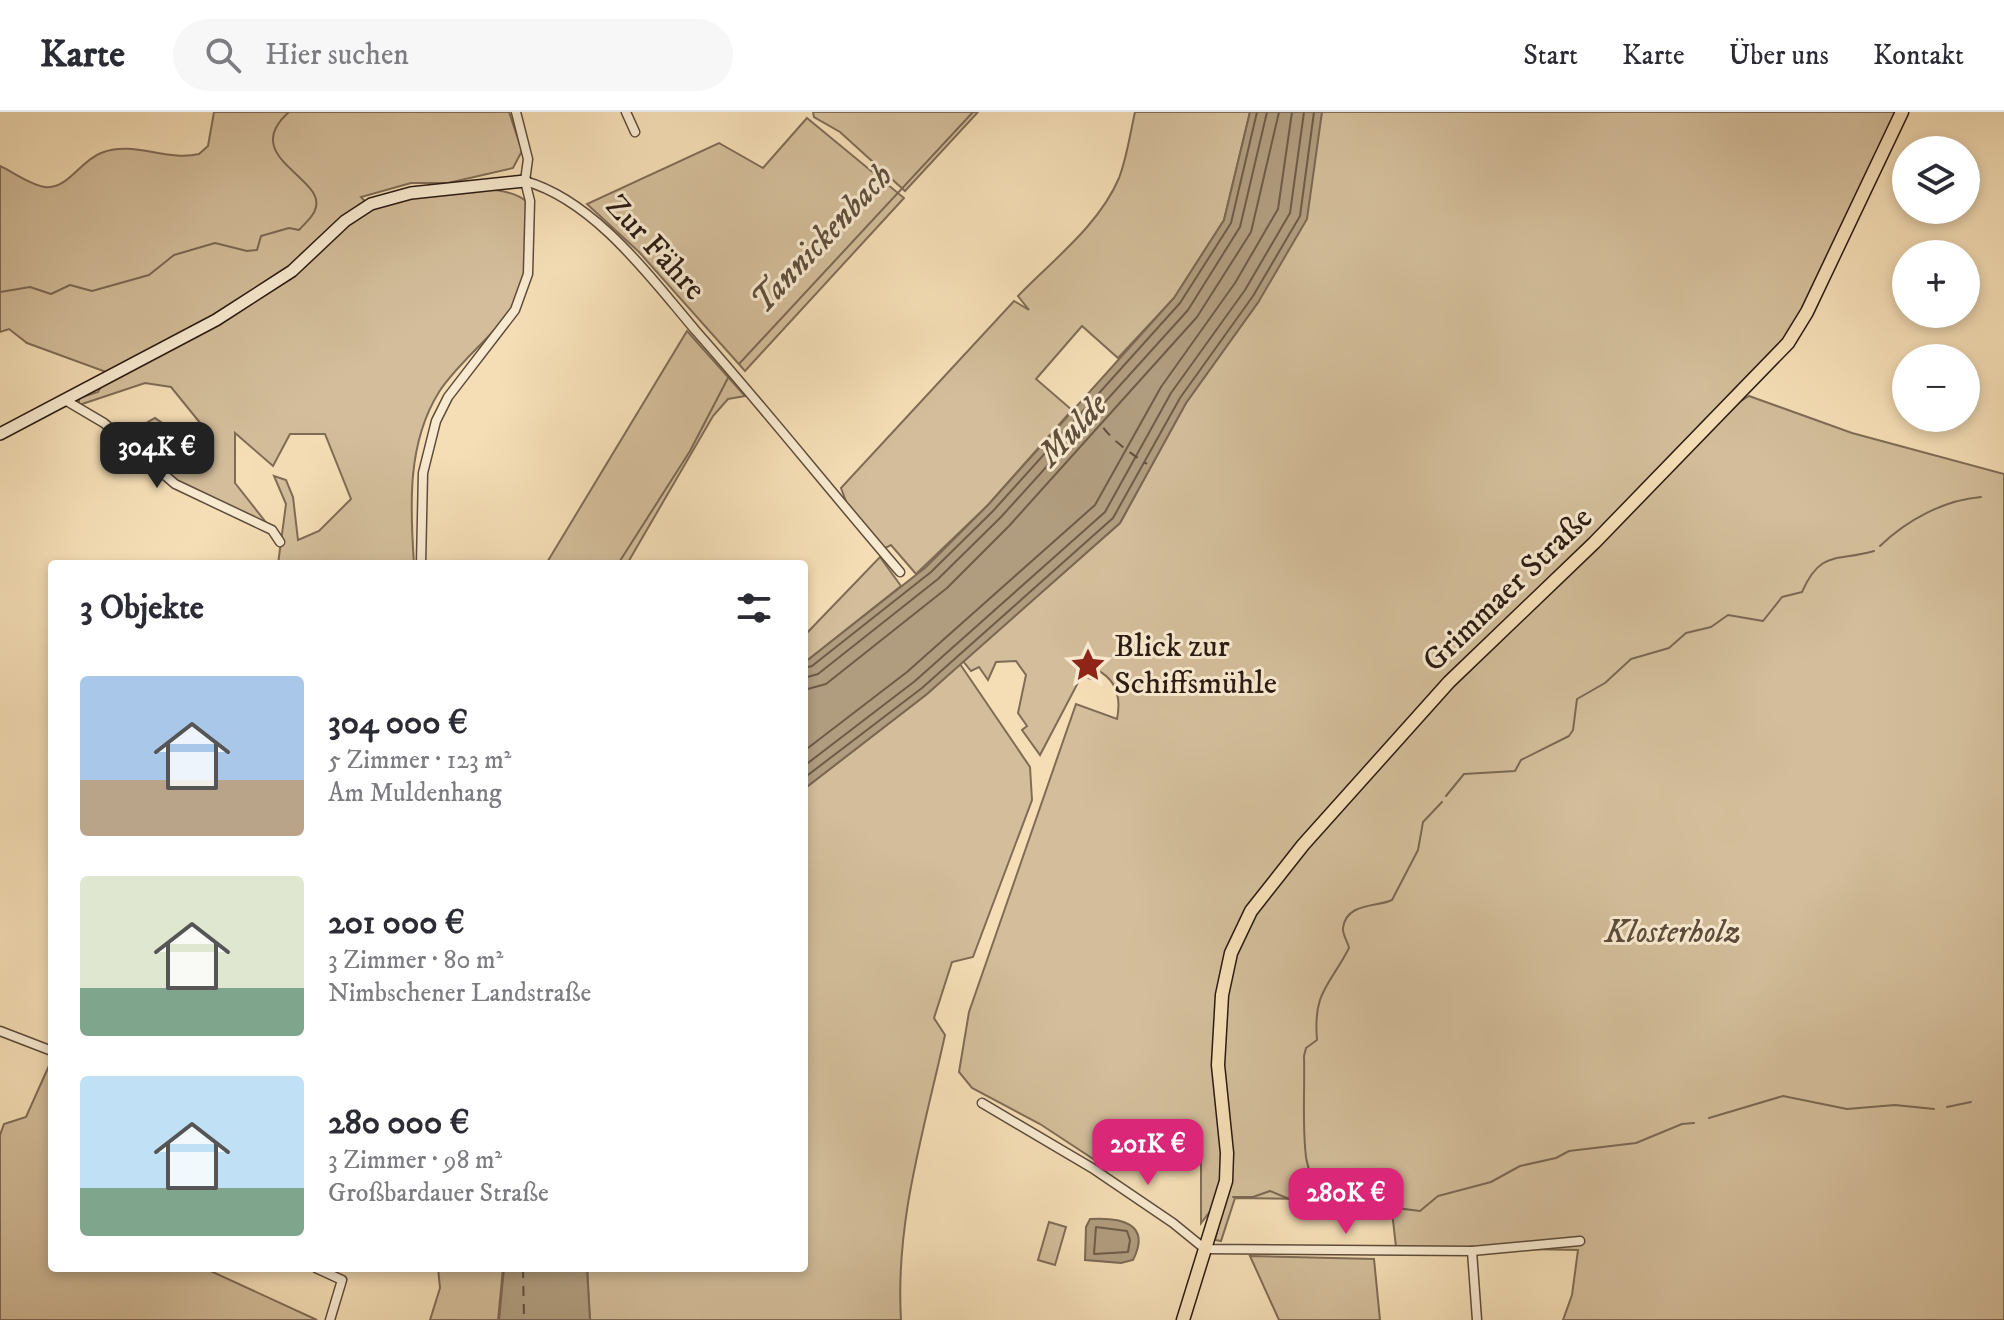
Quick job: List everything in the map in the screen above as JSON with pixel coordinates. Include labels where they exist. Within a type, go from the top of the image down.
[{"type":"main road","name":"Grimmaer Straße","points":[[1183,1320],[1227,1174],[1218,1065],[1222,995],[1231,953],[1257,901],[1323,821],[1449,682],[1585,552],[1788,343],[1807,312],[1902,112]]},
{"type":"street","points":[[421,560],[423,473],[436,421],[448,397],[515,310],[528,274],[530,201],[525,181],[527,149],[516,112]]},
{"type":"street","points":[[626,112],[635,132]]},
{"type":"street","name":"Zur Fähre","points":[[0,434],[216,320],[292,271],[345,221],[371,204],[401,195],[525,181],[553,190],[581,208],[656,284],[766,408],[900,572]]},
{"type":"street","points":[[65,400],[104,423],[175,484],[272,530],[280,542]]},
{"type":"street","points":[[0,1031],[48,1049]]},
{"type":"street","points":[[982,1103],[1081,1162],[1173,1223],[1205,1249],[1472,1251],[1580,1241]]},
{"type":"street","points":[[1472,1251],[1477,1320]]},
{"type":"street","points":[[323,1272],[343,1283],[330,1320]]},
{"type":"green space","points":[[214,112],[509,112],[522,151],[513,168],[448,183],[411,183],[361,197],[369,206],[453,191],[497,190],[528,203],[529,258],[521,293],[501,323],[439,392],[421,432],[413,475],[414,560],[279,560],[286,504],[274,476],[286,480],[293,497],[298,540],[319,531],[351,499],[325,434],[290,434],[273,466],[235,433],[235,483],[272,530],[187,491],[122,437],[155,418],[185,439],[201,424],[171,387],[145,383],[79,405],[79,398],[98,392],[109,373],[27,343],[9,329],[0,332],[0,166],[33,184],[53,187],[101,153],[125,149],[187,156],[199,154],[208,146]]},
{"type":"green space","points":[[813,112],[978,112],[905,191],[840,132],[814,117]]},
{"type":"green space","points":[[1135,112],[1250,112],[1224,220],[1174,298],[1118,358],[1082,326],[1036,379],[1072,410],[988,505],[916,574],[891,545],[881,550],[850,512],[841,488],[1014,301],[1029,310],[1018,296],[1074,241],[1110,195],[1122,170]]},
{"type":"green space","points":[[1322,112],[1898,112],[1791,332],[1300,842],[1223,966],[1223,1167],[1215,1205],[1201,1223],[1201,1147],[1123,1152],[1104,1166],[1040,1124],[972,1088],[959,1072],[969,1012],[1076,704],[1117,719],[1118,704],[1116,691],[1104,674],[1097,670],[1091,679],[1082,675],[1040,755],[1022,730],[1027,726],[1018,713],[1026,675],[1016,661],[996,662],[988,680],[979,667],[971,671],[963,661],[1120,523],[1186,403],[1259,301]]},
{"type":"green space","points":[[807,118],[904,198],[745,371],[639,252],[587,204],[719,143],[763,168]]},
{"type":"green space","points":[[687,331],[745,396],[728,399],[713,416],[629,560],[548,560]]},
{"type":"green space","name":"Klosterholz","points":[[1749,396],[1852,433],[2004,474],[2004,1320],[1563,1320],[1572,1295],[1578,1250],[1396,1247],[1390,1194],[1319,1199],[1235,1198],[1221,1241],[1215,1240],[1227,1193],[1224,1011],[1237,951],[1260,904],[1310,841],[1453,686],[1733,406]]},
{"type":"green space","points":[[880,557],[901,586],[808,660],[808,632]]},
{"type":"green space","points":[[960,664],[1030,767],[1032,800],[973,957],[952,962],[934,1018],[945,1035],[907,1212],[900,1283],[901,1320],[590,1320],[587,1272],[808,1272],[808,786],[927,694]]},
{"type":"green space","points":[[48,1068],[48,1272],[213,1272],[317,1320],[0,1320],[0,1135],[4,1124],[26,1117]]},
{"type":"green space","points":[[1049,1222],[1066,1227],[1055,1265],[1038,1260]]},
{"type":"green space","points":[[1250,1256],[1374,1259],[1380,1320],[1279,1320]]},
{"type":"green space","points":[[438,1272],[503,1272],[498,1320],[430,1320],[440,1288]]},
{"type":"water","name":"Mulde","points":[[1250,112],[1322,112],[1307,219],[1259,301],[1186,403],[1120,523],[927,694],[808,786],[808,660],[926,567],[988,505],[1174,298],[1224,220]]},
{"type":"water","points":[[1090,1219],[1122,1221],[1136,1230],[1138,1248],[1133,1260],[1121,1263],[1085,1260],[1086,1227]]},
{"type":"water","points":[[504,1272],[587,1272],[590,1320],[499,1320]]},
{"type":"waterway","name":"Tannickenbach","points":[[0,292],[30,287],[51,294],[70,285],[92,291],[149,275],[174,255],[215,243],[247,251],[257,250],[261,236],[289,228],[299,230],[314,213],[316,198],[278,155],[273,142],[276,128],[289,112]]},
{"type":"waterway","name":"Tannickenbach","points":[[739,364],[973,112]]},
{"type":"waterway","name":"Tannickenbach","points":[[621,560],[690,451],[729,376]]},
{"type":"waterway","points":[[1880,546],[1927,513],[1953,502],[1981,497]]},
{"type":"waterway","points":[[1446,796],[1464,774],[1515,771],[1521,760],[1569,736],[1573,730],[1577,699],[1605,683],[1631,659],[1669,648],[1686,633],[1711,627],[1728,615],[1763,621],[1782,597],[1802,592],[1809,578],[1823,563],[1874,551]]},
{"type":"waterway","points":[[1311,1199],[1313,1184],[1304,1132],[1304,1056],[1306,1048],[1317,1040],[1316,1024],[1324,990],[1349,948],[1343,930],[1345,920],[1356,910],[1392,900],[1418,850],[1423,822],[1442,802]]},
{"type":"waterway","points":[[1709,1118],[1783,1096],[1847,1109],[1895,1105],[1934,1109]]},
{"type":"waterway","points":[[1947,1107],[1971,1102]]},
{"type":"waterway","points":[[1334,1200],[1420,1211],[1438,1196],[1491,1182],[1520,1166],[1556,1158],[1569,1151],[1636,1143],[1682,1124],[1694,1123]]},
{"type":"waterway","points":[[1233,1197],[1253,1197],[1270,1191],[1289,1199],[1324,1198]]},
{"type":"ferry route","points":[[1087,396],[1096,418],[1110,435],[1147,464]]},
{"type":"ferry route","points":[[523,1272],[524,1320]]},
{"type":"place","name":"Blick zur Schiffsmühle","points":[[1088,665]]}]
